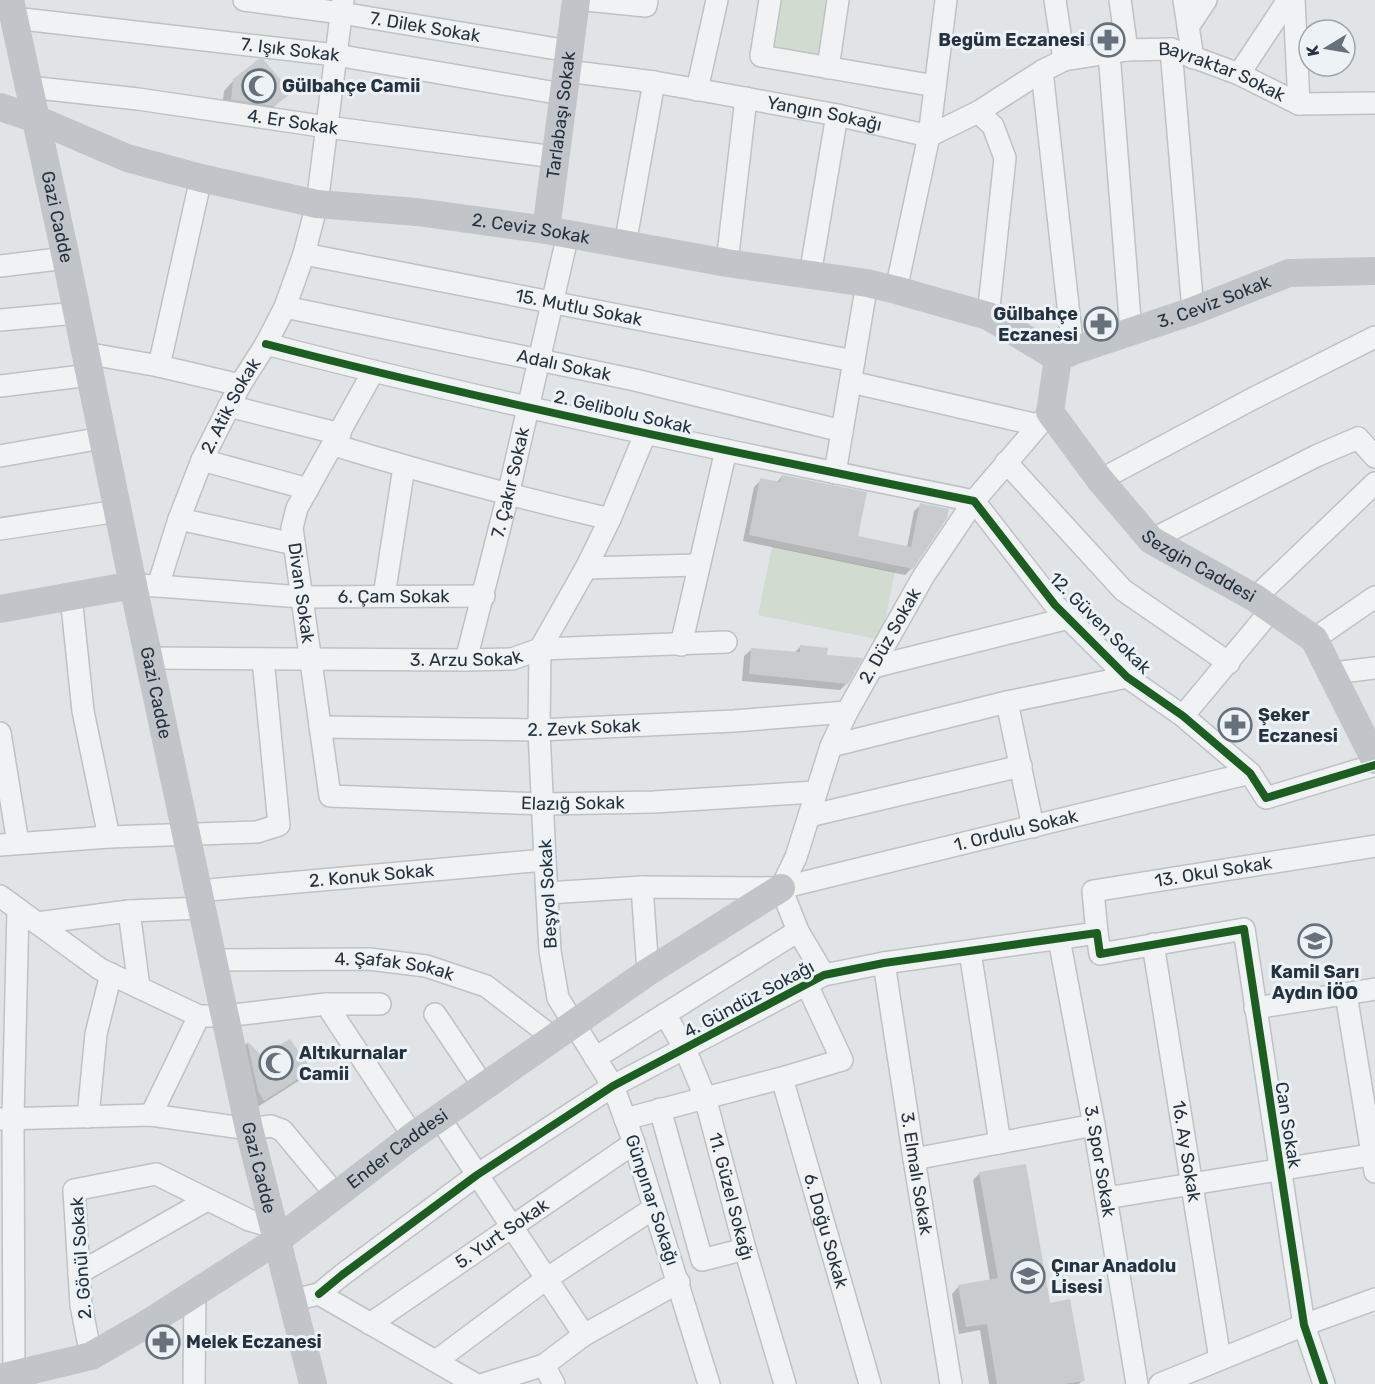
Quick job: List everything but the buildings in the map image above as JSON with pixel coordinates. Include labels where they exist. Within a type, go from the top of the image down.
[{"type":"main road","name":"Tarlabaşı Sokak","points":[[557,232],[555,157],[576,0]]},
{"type":"main road","name":"Gazi Cadde","points":[[10,20],[29,87],[118,511],[145,586],[148,658],[213,960],[212,1016],[249,1129],[313,1384]]},
{"type":"main road","name":"2. Ceviz Sokak","points":[[0,107],[36,119],[127,158],[201,178],[317,204],[417,212],[557,232],[727,263],[896,290],[988,316],[1066,354]]},
{"type":"main road","name":"3. Ceviz Sokak","points":[[1066,354],[1193,311],[1289,273],[1375,271]]},
{"type":"main road","points":[[1044,419],[1066,354]]},
{"type":"main road","name":"Sezgin Caddesi","points":[[1044,419],[1151,540],[1264,603],[1314,639],[1375,760]]},
{"type":"main road","points":[[0,609],[145,586]]},
{"type":"main road","name":"Ender Caddesi","points":[[7,1376],[91,1356],[195,1293],[274,1234],[336,1195],[413,1136],[648,972],[782,888]]},
{"type":"street","name":"7. Dilek Sokak","points":[[244,0],[342,6],[566,72]]},
{"type":"street","points":[[586,0],[646,6],[647,0]]},
{"type":"street","points":[[697,90],[717,0]]},
{"type":"street","points":[[770,0],[761,56],[935,86]]},
{"type":"street","points":[[828,68],[838,0]]},
{"type":"street","points":[[896,290],[929,136],[946,0]]},
{"type":"street","points":[[929,136],[978,112],[1042,71],[1064,60],[1055,0]]},
{"type":"street","points":[[1120,0],[1118,52],[1131,332]]},
{"type":"street","points":[[1184,0],[1193,58]]},
{"type":"street","points":[[1188,27],[1206,0]]},
{"type":"street","points":[[1239,74],[1288,0]]},
{"type":"street","points":[[1294,0],[1299,104]]},
{"type":"street","name":"2. Atik Sokak","points":[[145,586],[179,519],[202,459],[240,384],[266,344],[285,307],[304,254],[317,204],[342,6]]},
{"type":"street","name":"7. Işık Sokak","points":[[10,20],[336,55],[566,72]]},
{"type":"street","points":[[1171,50],[1193,311]]},
{"type":"street","name":"Bayraktar Sokak","points":[[1064,60],[1118,52],[1171,50],[1239,74],[1299,104],[1375,103]]},
{"type":"street","points":[[1042,71],[1066,354]]},
{"type":"street","name":"Yangın Sokağı","points":[[566,72],[654,82],[746,98],[837,115],[929,136]]},
{"type":"street","points":[[625,245],[654,82]]},
{"type":"street","name":"4. Er Sokak","points":[[29,87],[138,99],[555,157]]},
{"type":"street","points":[[727,263],[746,98]]},
{"type":"street","points":[[978,112],[993,126],[1005,159],[988,316]]},
{"type":"street","points":[[810,275],[837,115]]},
{"type":"street","points":[[159,366],[201,178]]},
{"type":"street","name":"7. Çakır Sokak","points":[[466,660],[484,596],[553,303],[557,232]]},
{"type":"street","name":"15. Mutlu Sokak","points":[[304,254],[553,303],[1044,419]]},
{"type":"street","points":[[0,266],[66,258]]},
{"type":"street","points":[[835,473],[867,284]]},
{"type":"street","name":"Adalı Sokak","points":[[285,307],[635,380],[842,431]]},
{"type":"street","points":[[0,320],[77,313]]},
{"type":"street","points":[[1100,480],[1375,337]]},
{"type":"street","name":"2. Gelibolu Sokak","points":[[266,344],[373,372],[726,450],[974,501]]},
{"type":"street","points":[[0,386],[88,364],[159,366],[240,384]]},
{"type":"street","name":"Divan Sokak","points":[[330,796],[292,528],[297,508],[373,372]]},
{"type":"street","points":[[229,406],[337,440],[404,467],[610,519]]},
{"type":"street","name":"2. Düz Sokak","points":[[782,888],[796,857],[831,746],[847,712],[923,577],[974,501],[1044,419]]},
{"type":"street","name":"3. Arzu Sokak","points":[[148,658],[512,659],[540,649],[586,568],[610,519],[645,432]]},
{"type":"street","points":[[0,456],[102,438]]},
{"type":"street","points":[[1151,540],[1316,456],[1358,438],[1375,457]]},
{"type":"street","points":[[681,645],[726,450]]},
{"type":"street","points":[[202,459],[308,489]]},
{"type":"street","points":[[1006,462],[1123,590],[1229,663]]},
{"type":"street","points":[[384,596],[404,467]]},
{"type":"street","points":[[1184,716],[1229,663],[1264,603],[1375,483]]},
{"type":"street","name":"12. Güven Sokak","points":[[974,501],[1055,605],[1127,677],[1184,716],[1250,773],[1266,798],[1375,765]]},
{"type":"street","points":[[0,530],[118,511]]},
{"type":"street","points":[[179,519],[294,544]]},
{"type":"street","points":[[586,568],[698,565]]},
{"type":"street","name":"6. Çam Sokak","points":[[145,586],[301,597],[484,596]]},
{"type":"street","points":[[71,596],[82,711],[109,837]]},
{"type":"street","points":[[1314,639],[1375,597]]},
{"type":"street","points":[[873,668],[1069,618]]},
{"type":"street","points":[[540,649],[726,642]]},
{"type":"street","name":"Beşyol Sokak","points":[[540,649],[539,730],[550,951],[565,1032]]},
{"type":"street","points":[[0,733],[9,844],[109,837],[257,832],[279,825],[263,659]]},
{"type":"street","points":[[1333,673],[1375,668]]},
{"type":"street","points":[[831,746],[1007,702],[1127,677]]},
{"type":"street","points":[[1007,702],[1033,827]]},
{"type":"street","name":"2. Zevk Sokak","points":[[320,727],[539,730],[734,721],[847,712]]},
{"type":"street","points":[[809,816],[1020,766]]},
{"type":"street","name":"1. Ordulu Sokak","points":[[547,893],[642,887],[782,888],[1250,773]]},
{"type":"street","name":"Elazığ Sokak","points":[[330,796],[544,804],[654,802],[815,792]]},
{"type":"street","name":"13. Okul Sokak","points":[[1097,933],[1093,891],[1375,846]]},
{"type":"street","name":"2. Konuk Sokak","points":[[37,923],[200,900],[545,860]]},
{"type":"street","points":[[642,887],[648,972]]},
{"type":"street","points":[[625,1119],[842,1060],[816,980],[782,888]]},
{"type":"street","points":[[0,896],[100,969],[212,1016],[326,1004],[380,1004]]},
{"type":"street","points":[[7,1376],[7,1119],[18,909]]},
{"type":"street","points":[[129,911],[139,987]]},
{"type":"street","name":"Can Sokak","points":[[1153,944],[1244,929],[1304,1325],[1324,1384]]},
{"type":"street","points":[[595,1058],[798,931]]},
{"type":"street","points":[[1097,933],[1100,954],[1153,944]]},
{"type":"street","name":"4. Gündüz Sokağı","points":[[319,1294],[477,1175],[613,1086],[816,980],[884,963],[1097,933]]},
{"type":"street","name":"3. Spor Sokak","points":[[1059,939],[1094,1125],[1137,1384]]},
{"type":"street","name":"16. Ay Sokak","points":[[1153,944],[1220,1359]]},
{"type":"street","points":[[970,952],[1000,1143]]},
{"type":"street","name":"4. Şafak Sokak","points":[[213,960],[369,959],[426,966],[486,986],[565,1032]]},
{"type":"street","name":"3. Elmalı Sokak","points":[[884,963],[951,1384]]},
{"type":"street","points":[[88,1117],[96,1034],[111,974]]},
{"type":"street","points":[[1255,1008],[1375,989]]},
{"type":"street","points":[[1106,1198],[1279,1170],[1374,1160],[1346,994]]},
{"type":"street","points":[[326,1004],[413,1136]]},
{"type":"street","points":[[435,1014],[484,1087]]},
{"type":"street","name":"11. Güzel Sokağı","points":[[665,1014],[685,1050],[705,1097],[745,1249],[785,1384]]},
{"type":"street","points":[[151,1115],[212,1016]]},
{"type":"street","name":"Günpınar Sokağı","points":[[565,1032],[595,1058],[613,1086],[634,1143],[710,1384]]},
{"type":"street","name":"6. Doğu Sokak","points":[[782,1078],[870,1384]]},
{"type":"street","points":[[660,1109],[702,1260],[745,1249]]},
{"type":"street","points":[[7,1119],[151,1115],[249,1129],[271,1126],[282,1130],[336,1195]]},
{"type":"street","points":[[440,1117],[584,1335]]},
{"type":"street","points":[[914,1160],[1094,1125]]},
{"type":"street","name":"5. Yurt Sokak","points":[[370,1324],[634,1143]]},
{"type":"street","name":"2. Gönül Sokak","points":[[91,1356],[81,1305],[74,1190],[156,1174],[274,1234]]},
{"type":"street","points":[[79,1274],[207,1200]]},
{"type":"street","points":[[436,1361],[546,1279],[654,1208]]},
{"type":"street","points":[[484,1384],[544,1365],[584,1335],[679,1282]]},
{"type":"street","points":[[194,1384],[195,1293]]},
{"type":"street","points":[[291,1301],[319,1294],[475,1384]]},
{"type":"street","points":[[1160,1384],[1304,1325],[1375,1299]]},
{"type":"street","points":[[544,1365],[554,1384]]},
{"type":"shaded area","points":[[776,0],[832,0],[823,62],[768,52]]},
{"type":"shaded area","points":[[772,546],[895,572],[881,640],[758,615]]},
{"type":"cycle path","points":[[266,344],[530,408],[974,501],[1055,605],[1127,677],[1183,716],[1250,773],[1266,798],[1375,765]]},
{"type":"cycle path","points":[[319,1294],[477,1175],[613,1086],[824,975],[884,963],[1097,933],[1100,954],[1244,929],[1304,1325],[1324,1384]]},
{"type":"place","name":"Begüm Eczanesi","points":[[1108,40]]},
{"type":"place","name":"Gülbahçe Camii","points":[[259,86]]},
{"type":"place","name":"Gülbahçe Eczanesi","points":[[1101,324]]},
{"type":"place","name":"Şeker Eczanesi","points":[[1235,725]]},
{"type":"place","name":"Kamil Sarı Aydın İÖO","points":[[1315,941]]},
{"type":"place","name":"Altıkurnalar Camii","points":[[276,1063]]},
{"type":"place","name":"Çınar Anadolu Lisesi","points":[[1028,1276]]},
{"type":"place","name":"Melek Eczanesi","points":[[163,1342]]}]
